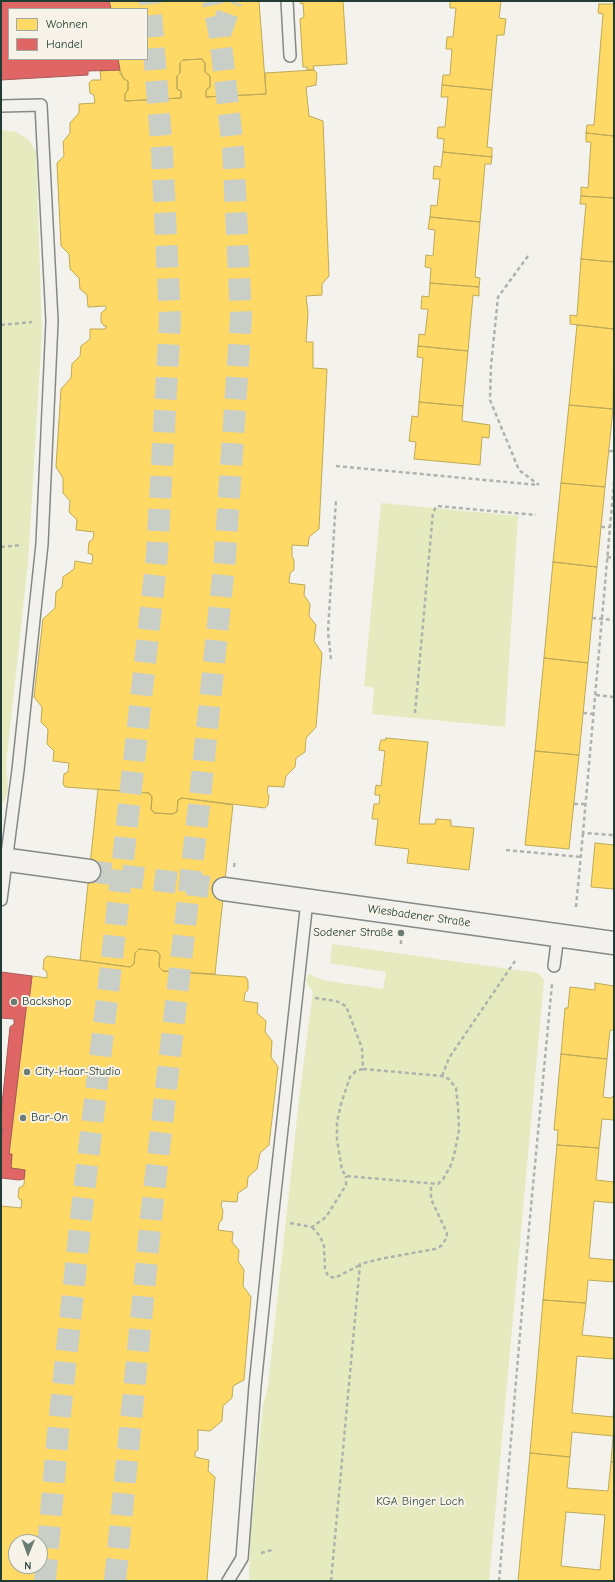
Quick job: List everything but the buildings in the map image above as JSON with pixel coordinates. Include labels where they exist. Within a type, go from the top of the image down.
[{"type":"street","points":[[4,859],[89,871]]},
{"type":"street","name":"Wiesbadener Straße","points":[[224,889],[614,943]]},
{"type":"lane","points":[[287,1],[290,56]]},
{"type":"lane","points":[[1,106],[41,105],[52,321],[42,544],[19,762],[4,859],[1,900]]},
{"type":"lane","points":[[228,1581],[242,1558],[255,1390],[307,901]]},
{"type":"lane","points":[[554,966],[558,935]]},
{"type":"path","points":[[336,466],[539,485],[519,470],[490,400],[491,366],[498,297],[528,256]]},
{"type":"path","points":[[1,325],[52,321]]},
{"type":"path","points":[[609,451],[614,451]]},
{"type":"path","points":[[576,907],[614,482]]},
{"type":"path","points":[[331,659],[328,632],[336,499]]},
{"type":"path","points":[[415,713],[433,512],[437,506],[536,515]]},
{"type":"path","points":[[601,527],[610,527]]},
{"type":"path","points":[[607,557],[614,558]]},
{"type":"path","points":[[592,618],[614,620]]},
{"type":"path","points":[[596,695],[614,697]]},
{"type":"path","points":[[583,713],[594,714]]},
{"type":"path","points":[[574,804],[586,804]]},
{"type":"path","points":[[583,833],[614,836]]},
{"type":"path","points":[[506,850],[581,857]]},
{"type":"path","points":[[442,1076],[450,1058],[515,960]]},
{"type":"path","points":[[499,1581],[529,1228],[554,966]]},
{"type":"path","points":[[296,995],[336,1001],[346,1006],[362,1048],[363,1069]]},
{"type":"path","points":[[312,1227],[326,1217],[346,1185],[346,1176],[342,1170],[339,1156],[337,1122],[344,1090],[350,1077],[356,1071],[363,1069],[442,1076],[449,1079],[456,1088],[459,1130],[454,1156],[450,1167],[443,1179],[438,1184],[346,1176]]},
{"type":"path","points":[[272,1220],[312,1227],[320,1236],[324,1246],[325,1269],[328,1276],[335,1278],[360,1264],[435,1249],[441,1246],[446,1239],[447,1233],[431,1199],[431,1184]]},
{"type":"path","points":[[331,1581],[360,1264]]},
{"type":"green space","points":[[1,130],[16,132],[29,140],[36,152],[42,333],[28,563],[6,764],[8,789],[1,807]]},
{"type":"green space","points":[[381,503],[518,516],[505,727],[372,714],[374,688],[364,686]]},
{"type":"green space","name":"KGA Binger Loch","points":[[332,944],[538,973],[544,980],[489,1581],[249,1581],[250,1537],[263,1406],[268,1385],[299,1100],[313,991],[307,984],[307,978],[309,974],[322,980],[383,989],[386,972],[330,963]]},
{"type":"tunnel","points":[[45,1581],[58,1433],[83,1200],[112,958],[157,555],[170,320],[162,152],[150,1]]},
{"type":"tunnel","points":[[115,1581],[152,1209],[199,806],[225,557],[241,318],[233,148],[220,36],[213,1]]},
{"type":"tunnel","points":[[220,34],[232,1]]},
{"type":"tunnel","points":[[89,871],[224,889]]},
{"type":"place","name":"Sodener Straße","points":[[401,933]]},
{"type":"place","name":"Backshop","points":[[14,1002]]},
{"type":"place","name":"City-Haar-Studio","points":[[27,1072]]},
{"type":"place","name":"Bar-On","points":[[23,1118]]}]
